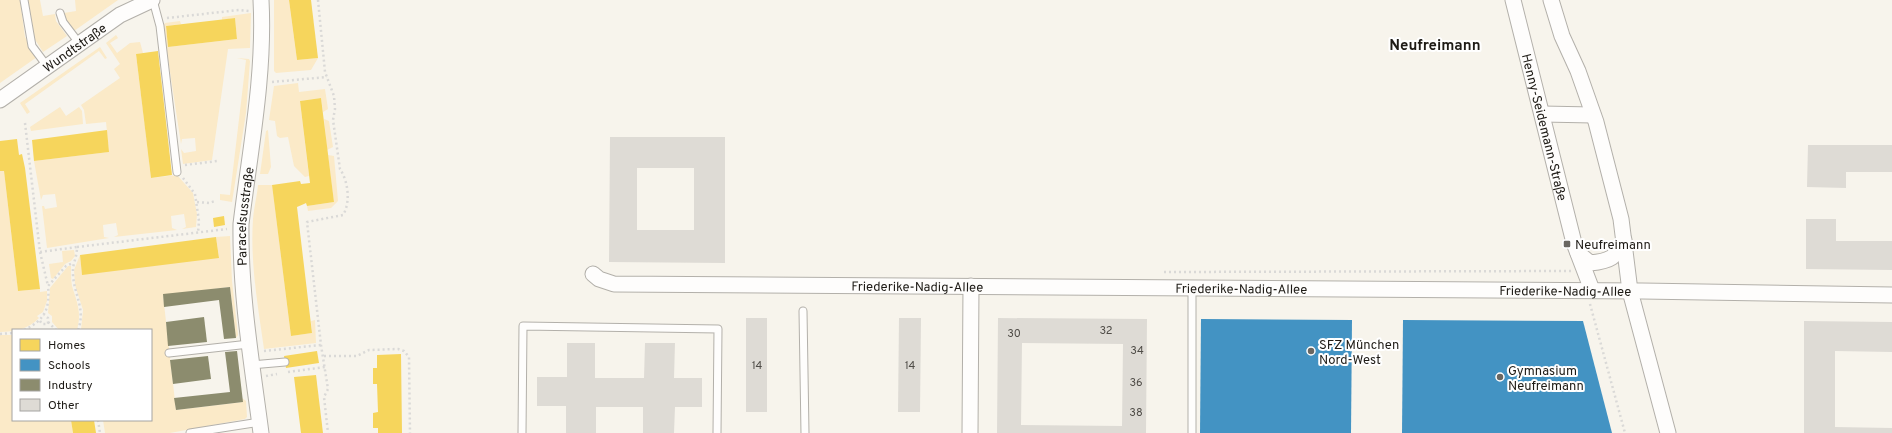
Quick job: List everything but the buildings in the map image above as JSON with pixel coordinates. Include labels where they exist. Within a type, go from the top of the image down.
[{"type":"street","name":"Wundtstraße","points":[[0,100],[78,43],[120,15],[153,0]]},
{"type":"street","name":"Henny-Seidemann-Straße","points":[[1513,0],[1574,243],[1590,290]]},
{"type":"street","points":[[1551,0],[1562,36],[1578,71],[1593,115],[1621,219],[1630,291],[1668,433]]},
{"type":"street","name":"Paracelsusstraße","points":[[260,427],[241,266],[241,227],[259,81],[263,29],[262,6]]},
{"type":"street","points":[[1542,114],[1593,115]]},
{"type":"street","points":[[1578,253],[1590,263],[1608,260],[1616,255],[1624,240]]},
{"type":"street","name":"Friederike-Nadig-Allee","points":[[593,274],[599,279],[614,284],[1590,290],[1892,296]]},
{"type":"street","points":[[970,433],[971,286]]},
{"type":"lane","points":[[24,0],[32,46],[47,66]]},
{"type":"lane","points":[[153,0],[158,21],[177,169]]},
{"type":"lane","points":[[60,13],[63,22],[78,43]]},
{"type":"lane","points":[[1192,288],[1192,433]]},
{"type":"lane","points":[[803,311],[805,433]]},
{"type":"lane","points":[[522,433],[523,326],[718,329],[717,433]]},
{"type":"lane","points":[[169,353],[251,354],[285,362]]},
{"type":"lane","points":[[190,433],[260,427]]},
{"type":"path","points":[[318,0],[325,72],[334,96],[336,109],[333,120],[340,169],[344,175],[348,201],[347,208],[343,215],[307,222],[321,345],[324,356],[328,389],[324,397],[328,433]]},
{"type":"path","points":[[158,21],[171,17],[239,10],[262,6]]},
{"type":"path","points":[[259,81],[271,82],[327,77]]},
{"type":"path","points":[[25,123],[40,252],[48,286],[49,298],[47,311],[40,321],[26,329]]},
{"type":"path","points":[[198,233],[197,202],[195,194],[177,169],[217,161]]},
{"type":"path","points":[[197,202],[209,203],[215,200]]},
{"type":"path","points":[[40,252],[241,227]]},
{"type":"path","points":[[77,247],[77,257],[74,262],[73,281],[80,302],[81,313],[78,329]]},
{"type":"path","points":[[48,286],[66,266],[74,262]]},
{"type":"path","points":[[1156,272],[1572,271]]},
{"type":"path","points":[[1590,290],[1592,311],[1625,433]]},
{"type":"path","points":[[44,315],[47,316],[48,322],[55,329]]},
{"type":"path","points":[[40,321],[45,324],[48,322]]},
{"type":"path","points":[[0,334],[12,333]]},
{"type":"path","points":[[251,354],[321,345]]},
{"type":"path","points":[[324,356],[357,356],[369,350],[398,349],[404,351],[409,357],[410,433]]},
{"type":"path","points":[[98,421],[100,433]]},
{"type":"shaded area","points":[[0,0],[20,0],[25,37],[37,57],[0,83]]},
{"type":"shaded area","points":[[28,0],[40,0],[43,16],[55,14],[56,21],[67,36],[43,52],[34,38]]},
{"type":"shaded area","points":[[75,0],[118,0],[74,31],[65,19],[64,13],[76,11]]},
{"type":"shaded area","points":[[274,0],[289,0],[297,60],[318,58],[311,70],[276,73],[274,71]]},
{"type":"shaded area","points":[[251,13],[250,48],[228,49],[212,160],[183,164],[181,149],[184,153],[196,151],[195,138],[182,139],[181,144],[163,26],[165,23],[180,21],[181,24],[166,26],[168,47],[237,39],[235,18],[222,20],[222,17]]},
{"type":"shaded area","points":[[116,35],[118,38],[110,43],[117,53],[130,43],[140,42],[143,53],[136,54],[151,178],[177,175],[193,193],[197,214],[196,227],[182,229],[186,227],[184,214],[171,216],[172,228],[177,230],[114,237],[118,235],[116,223],[103,225],[104,237],[109,238],[47,248],[42,206],[44,206],[45,209],[57,207],[55,194],[43,195],[41,200],[34,161],[109,152],[106,122],[86,124],[84,110],[81,105],[120,78],[114,69],[120,64],[106,43]]},
{"type":"shaded area","points":[[100,47],[107,58],[105,59],[99,51],[25,104],[30,112],[27,114],[20,103]]},
{"type":"shaded area","points":[[237,58],[249,59],[250,61],[246,113],[232,202],[220,200],[220,194],[230,195],[246,60]]},
{"type":"shaded area","points":[[298,83],[299,92],[325,89],[328,109],[323,112],[321,98],[300,101],[309,176],[305,177],[294,166],[288,137],[280,138],[277,136],[275,121],[269,120],[274,86]]},
{"type":"shaded area","points":[[60,107],[66,116],[79,107],[82,111],[83,124],[31,131],[30,127]]},
{"type":"shaded area","points":[[324,119],[329,121],[333,147],[327,150]]},
{"type":"shaded area","points":[[268,130],[271,167],[268,174],[260,174],[266,131]]},
{"type":"shaded area","points":[[328,155],[334,156],[338,201],[331,208],[308,211],[307,206],[334,202]]},
{"type":"shaded area","points":[[0,171],[4,171],[18,291],[40,289],[40,292],[47,291],[47,301],[43,312],[37,316],[39,318],[31,325],[19,329],[12,329],[12,331],[0,332]]},
{"type":"shaded area","points":[[258,185],[272,185],[291,336],[312,333],[311,321],[315,320],[316,343],[264,349],[255,284],[252,235]]},
{"type":"shaded area","points":[[230,236],[232,281],[238,335],[236,338],[230,287],[163,295],[176,410],[243,402],[242,398],[246,401],[247,417],[245,419],[170,433],[105,433],[103,421],[152,421],[152,329],[81,329],[83,310],[75,285],[74,270],[80,255],[82,274],[219,257],[216,237]]},
{"type":"shaded area","points":[[74,250],[75,256],[71,261],[65,264],[53,279],[51,278],[49,264],[63,262],[62,251]]},
{"type":"shaded area","points":[[68,266],[71,266],[72,286],[79,313],[77,329],[58,329],[52,322],[52,316],[48,313],[50,288]]},
{"type":"shaded area","points":[[0,335],[12,335],[12,421],[71,421],[73,433],[0,433]]},
{"type":"place","name":"Neufreimann","points":[[1567,244]]},
{"type":"place","name":"SFZ München Nord-West","points":[[1311,351]]},
{"type":"place","name":"Gymnasium Neufreimann","points":[[1500,377]]},
{"type":"district","name":"Neufreimann","points":[[1435,45]]}]
